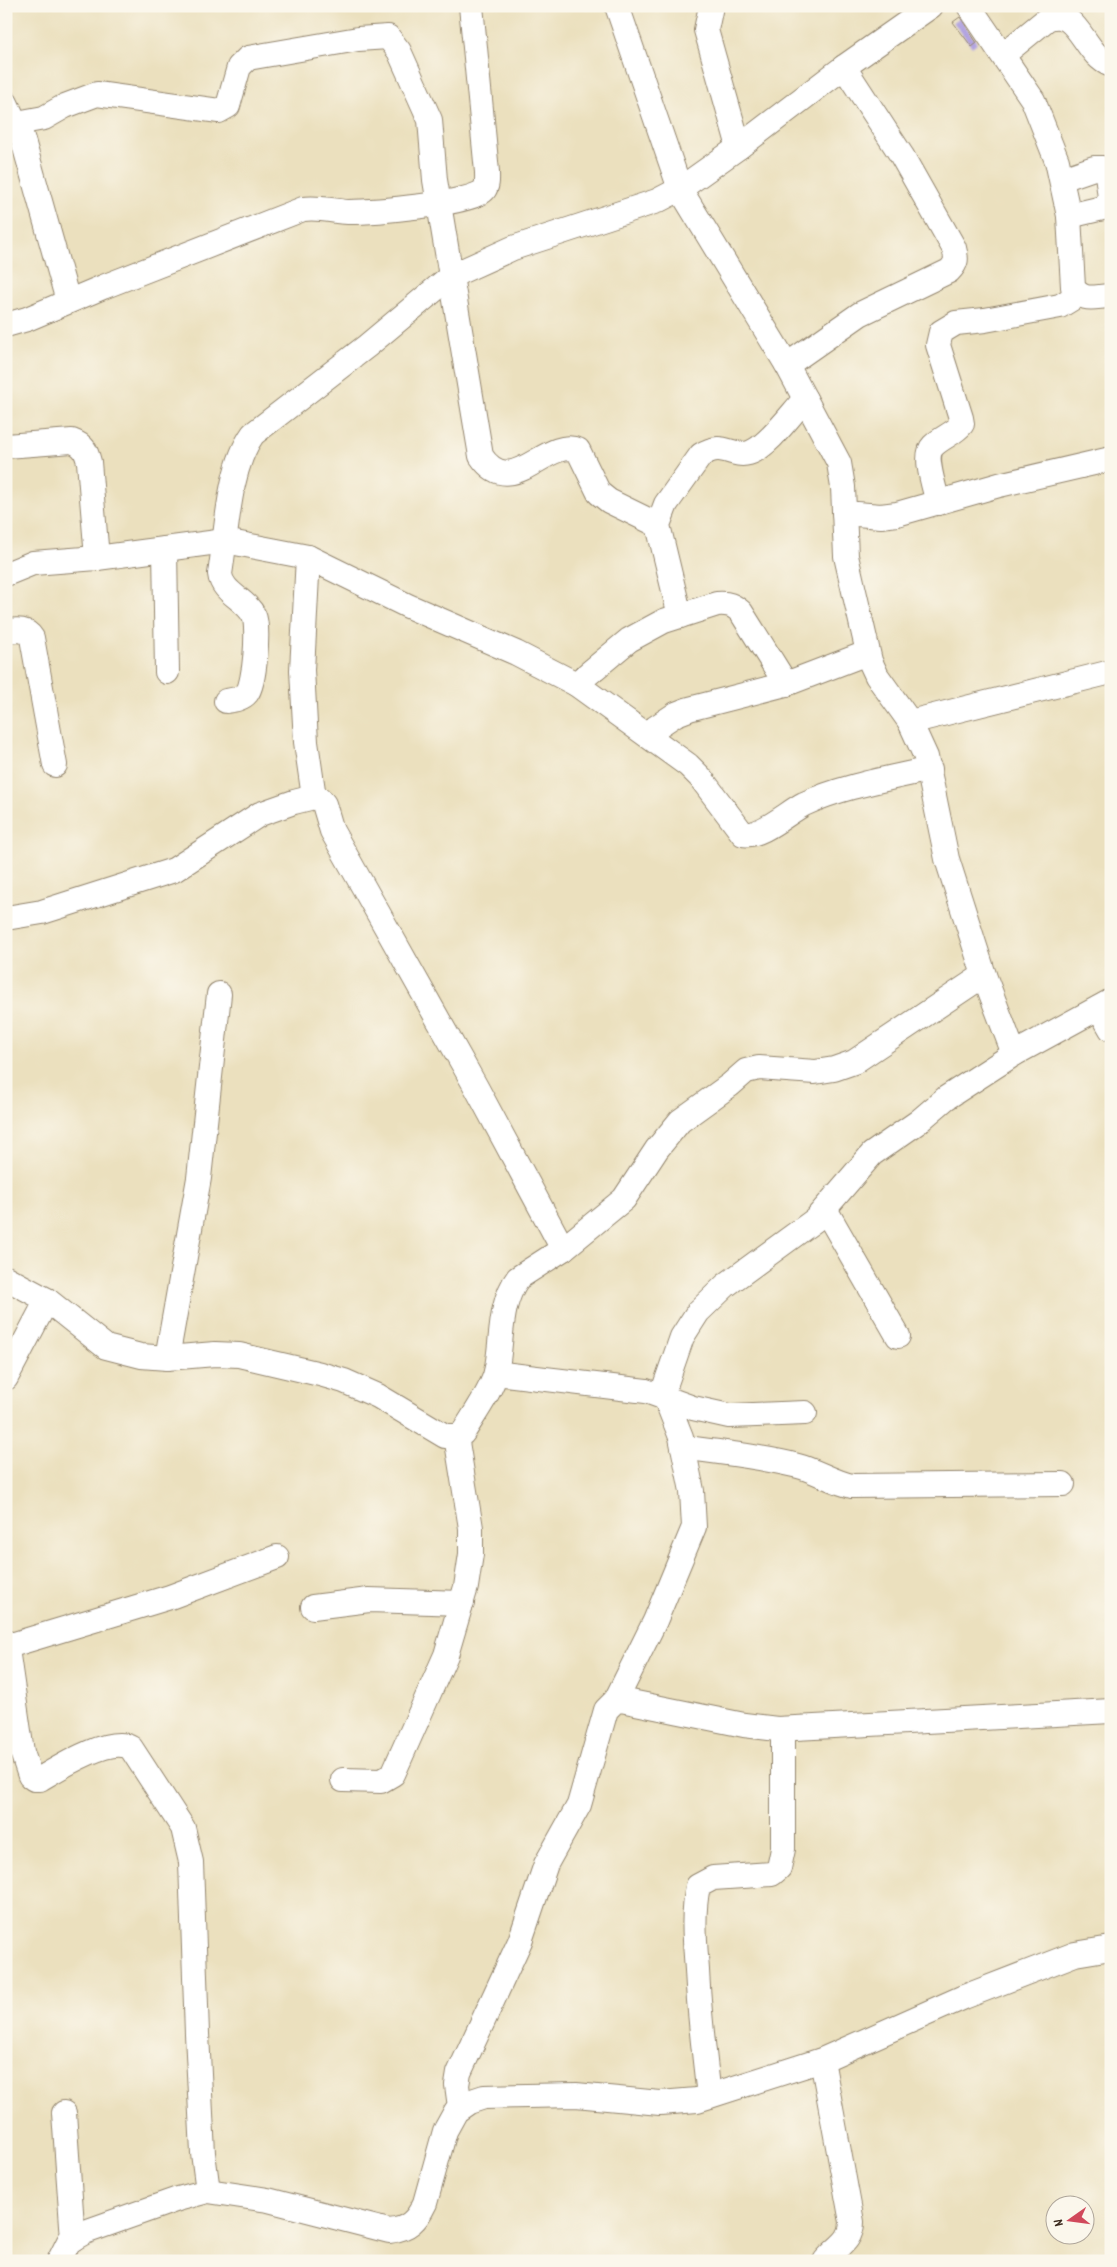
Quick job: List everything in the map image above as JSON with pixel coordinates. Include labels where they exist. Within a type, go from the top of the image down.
[{"type":"street","points":[[6,325],[27,319],[68,301],[303,210],[325,208],[346,212],[439,204],[476,196],[484,190],[487,182],[471,6]]},
{"type":"street","points":[[617,6],[680,189],[787,365],[839,463],[843,486],[846,556],[868,653],[877,676],[910,722],[930,769],[947,860],[984,975],[1014,1054]]},
{"type":"street","points":[[711,6],[706,30],[739,147]]},
{"type":"street","points":[[226,701],[240,698],[247,693],[251,684],[256,627],[251,611],[221,580],[236,473],[246,444],[253,434],[367,346],[451,276],[513,248],[657,201],[680,189],[739,147],[844,66],[931,6]]},
{"type":"street","points":[[969,6],[1033,100],[1062,179],[1069,216],[1073,287],[1078,295],[1085,298],[1111,296]]},
{"type":"street","points":[[1003,55],[1055,15],[1064,16],[1071,20],[1096,56],[1111,65]]},
{"type":"street","points":[[68,301],[12,113],[44,118],[66,106],[97,94],[106,93],[166,105],[218,111],[228,106],[239,67],[248,58],[388,37],[399,51],[430,120],[433,166],[481,456],[488,466],[496,471],[521,470],[558,449],[570,447],[578,450],[599,493],[609,501],[658,525]]},
{"type":"street","points":[[787,365],[860,314],[949,271],[957,258],[954,248],[902,156],[844,66]]},
{"type":"street","points":[[1062,179],[1094,168],[1102,168],[1107,174],[1111,206],[1069,216]]},
{"type":"street","points":[[938,503],[929,463],[929,452],[933,446],[962,424],[938,345],[941,332],[956,323],[985,320],[1060,306],[1078,295]]},
{"type":"street","points":[[680,616],[658,525],[666,504],[701,455],[709,450],[722,448],[740,454],[750,453],[762,446],[805,399]]},
{"type":"street","points":[[6,446],[72,441],[81,444],[87,452],[89,462],[97,558]]},
{"type":"street","points":[[844,514],[881,516],[897,514],[999,485],[1111,460]]},
{"type":"street","points":[[6,574],[33,563],[97,558],[225,542],[308,557],[408,606],[516,652],[576,684],[688,765],[700,777],[736,828],[743,834],[748,835],[766,827],[804,804],[841,791],[930,769]]},
{"type":"street","points":[[165,549],[167,672]]},
{"type":"street","points":[[308,557],[302,670],[306,742],[314,797]]},
{"type":"street","points":[[576,684],[629,640],[664,621],[717,604],[733,605],[741,612],[786,684]]},
{"type":"street","points":[[6,632],[21,630],[29,633],[32,638],[55,764]]},
{"type":"street","points":[[646,734],[676,714],[689,709],[786,684],[868,653]]},
{"type":"street","points":[[910,722],[1111,672]]},
{"type":"street","points":[[6,918],[42,912],[174,870],[254,817],[294,802],[314,797],[320,799],[324,804],[332,831],[476,1087],[563,1249]]},
{"type":"street","points":[[6,1278],[47,1300],[106,1347],[140,1356],[167,1358],[215,1354],[239,1355],[320,1374],[344,1381],[378,1396],[444,1436],[456,1436],[463,1433],[496,1374],[506,1304],[513,1285],[518,1278],[563,1249],[624,1199],[657,1149],[680,1121],[746,1071],[759,1068],[815,1072],[834,1069],[854,1062],[984,975]]},
{"type":"street","points":[[167,1358],[199,1178],[219,994]]},
{"type":"street","points":[[460,2107],[457,2085],[459,2073],[520,1941],[546,1864],[576,1813],[606,1710],[616,1700],[655,1621],[694,1527],[692,1491],[683,1447],[678,1425],[666,1399],[666,1381],[682,1337],[698,1312],[726,1285],[814,1220],[872,1154],[918,1122],[946,1098],[1014,1054],[1105,1005],[1111,1029]]},
{"type":"street","points":[[826,1208],[898,1336]]},
{"type":"street","points":[[6,1378],[47,1300]]},
{"type":"street","points":[[496,1374],[646,1391],[694,1408],[729,1416],[805,1413]]},
{"type":"street","points":[[343,1780],[381,1781],[393,1774],[446,1655],[462,1603],[471,1554],[471,1528],[456,1436]]},
{"type":"street","points":[[683,1447],[783,1462],[802,1467],[839,1484],[852,1486],[1063,1484]]},
{"type":"street","points":[[208,2191],[197,2034],[191,1862],[183,1828],[132,1748],[126,1744],[114,1745],[85,1754],[40,1779],[34,1779],[30,1776],[22,1752],[7,1644],[170,1596],[277,1557]]},
{"type":"street","points":[[313,1607],[369,1600],[462,1603]]},
{"type":"street","points":[[616,1700],[744,1725],[783,1729],[1111,1711]]},
{"type":"street","points":[[708,2096],[694,1926],[696,1893],[698,1886],[708,1879],[772,1874],[778,1868],[783,1849],[783,1729]]},
{"type":"street","points":[[59,2261],[66,2246],[73,2239],[99,2226],[208,2191],[268,2200],[389,2230],[398,2230],[412,2224],[419,2214],[425,2202],[446,2131],[460,2107],[484,2097],[576,2095],[678,2102],[708,2096],[822,2060],[964,1997],[1075,1954],[1111,1948]]},
{"type":"street","points":[[822,2060],[852,2222],[852,2232],[847,2240],[825,2261]]},
{"type":"street","points":[[64,2113],[73,2239]]},
{"type":"building","points":[[960,17],[977,43],[972,47],[953,22]]}]
